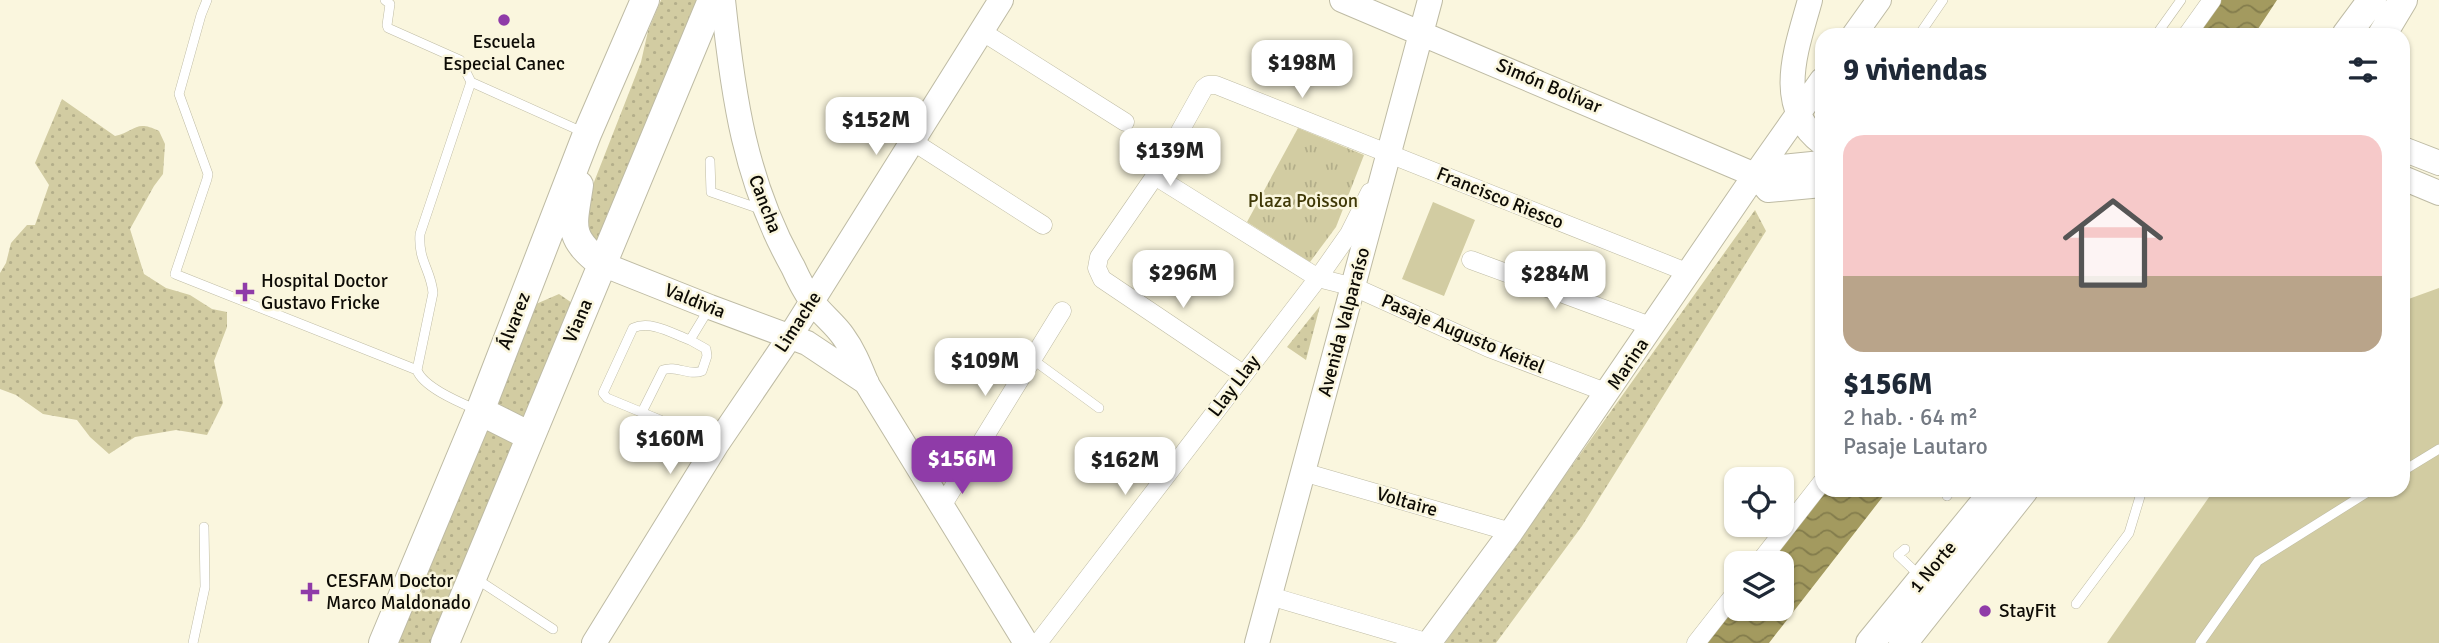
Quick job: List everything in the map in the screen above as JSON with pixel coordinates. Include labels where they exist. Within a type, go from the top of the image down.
[{"type":"main road","name":"Álvarez","points":[[383,643],[480,411],[587,134],[645,0]]},
{"type":"main road","name":"Viana","points":[[445,643],[712,0]]},
{"type":"main road","name":"Cancha","points":[[723,0],[737,114],[753,178],[783,249],[812,302],[830,318],[845,338],[867,384],[1026,643]]},
{"type":"main road","name":"Limache","points":[[594,643],[717,444],[812,302],[912,141],[941,88],[1001,0]]},
{"type":"main road","name":"Simón Bolívar","points":[[1342,0],[1761,183]]},
{"type":"main road","name":"Avenida Valparaíso","points":[[1257,643],[1430,0]]},
{"type":"main road","points":[[1810,0],[1791,74],[1793,102],[1810,129]]},
{"type":"main road","points":[[1859,28],[1879,0]]},
{"type":"main road","points":[[2351,28],[2372,0]]},
{"type":"main road","points":[[2386,28],[2403,0]]},
{"type":"main road","name":"Marina","points":[[1429,643],[1511,532],[1689,273],[1761,183],[1810,129],[1815,109]]},
{"type":"main road","points":[[587,134],[573,230],[582,247],[602,264]]},
{"type":"main road","points":[[2410,152],[2439,163]]},
{"type":"main road","points":[[1761,183],[1782,167],[1815,164]]},
{"type":"main road","points":[[2410,181],[2439,193]]},
{"type":"main road","points":[[1761,183],[1815,185]]},
{"type":"main road","name":"Valdivia","points":[[602,264],[789,338]]},
{"type":"main road","name":"Cancha","points":[[789,338],[818,349],[867,384]]},
{"type":"main road","points":[[480,411],[530,436]]},
{"type":"main road","name":"1 Norte","points":[[1870,643],[1986,497]]},
{"type":"main road","name":"1 Norte","points":[[1903,643],[2018,497]]},
{"type":"street","points":[[2192,28],[2211,0]]},
{"type":"street","points":[[981,31],[1125,122]]},
{"type":"street","name":"Francisco Riesco","points":[[1155,176],[1205,88],[1216,85],[1689,273]]},
{"type":"street","points":[[912,141],[1043,225]]},
{"type":"street","name":"Llay Llay","points":[[1038,643],[1318,278],[1349,234],[1389,154]]},
{"type":"street","points":[[1155,176],[1099,257],[1097,268],[1102,279],[1243,374]]},
{"type":"street","name":"Pasaje Augusto Keitel","points":[[1155,176],[1318,278],[1354,287],[1489,348],[1608,393]]},
{"type":"street","points":[[1471,260],[1653,327]]},
{"type":"street","points":[[942,506],[1062,311]]},
{"type":"street","name":"Voltaire","points":[[1303,472],[1511,532]]},
{"type":"street","points":[[1768,551],[1815,491]]},
{"type":"street","points":[[1270,596],[1429,643]]},
{"type":"street","points":[[1696,643],[1724,607]]},
{"type":"lane","points":[[207,0],[179,94],[208,174],[175,274],[417,370]]},
{"type":"lane","points":[[385,0],[390,4],[388,27],[460,60],[471,82],[587,134]]},
{"type":"lane","points":[[1924,28],[1943,0]]},
{"type":"lane","points":[[2161,28],[2181,0]]},
{"type":"lane","points":[[471,82],[420,234],[420,255],[433,293],[417,370],[419,377],[430,385],[480,411]]},
{"type":"lane","points":[[710,161],[711,192],[766,211]]},
{"type":"lane","points":[[690,340],[710,307]]},
{"type":"lane","points":[[642,412],[663,370],[668,368],[697,373],[702,371],[707,356],[706,349],[690,340],[649,325],[633,328],[603,393],[607,398],[717,444]]},
{"type":"lane","points":[[1032,359],[1099,408]]},
{"type":"lane","points":[[2410,467],[2439,449]]},
{"type":"lane","points":[[2076,604],[2131,529],[2140,497]]},
{"type":"lane","points":[[2200,643],[2258,561],[2360,497]]},
{"type":"lane","points":[[193,643],[205,587],[204,527]]},
{"type":"lane","points":[[1905,549],[1898,555],[1923,579]]},
{"type":"lane","points":[[472,577],[553,628]]},
{"type":"green space","points":[[661,0],[701,0],[600,246],[576,228],[641,62],[648,31]]},
{"type":"green space","points":[[62,99],[115,136],[145,126],[159,131],[165,144],[163,174],[130,229],[144,274],[166,288],[190,295],[212,309],[227,312],[227,327],[214,361],[223,403],[207,435],[176,430],[135,437],[109,454],[90,437],[77,420],[43,414],[16,395],[0,389],[0,273],[6,263],[11,243],[27,225],[35,225],[49,185],[35,163]]},
{"type":"green space","name":"Plaza Poisson","points":[[1298,128],[1364,155],[1336,227],[1310,262],[1247,222]]},
{"type":"green space","points":[[1433,202],[1475,220],[1444,296],[1402,279]]},
{"type":"green space","points":[[1755,210],[1766,231],[1582,526],[1496,643],[1445,643]]},
{"type":"green space","points":[[2439,288],[2439,643],[2107,643],[2209,497],[2410,497],[2410,298]]},
{"type":"green space","points":[[559,294],[575,305],[436,643],[398,643],[536,304]]},
{"type":"green space","points":[[1320,306],[1306,360],[1287,347]]},
{"type":"water","points":[[2218,0],[2277,0],[2259,28],[2198,28]]},
{"type":"water","points":[[1818,497],[1883,497],[1794,611],[1794,551],[1776,551],[1787,537],[1794,537],[1794,528]]},
{"type":"water","points":[[1724,621],[1786,621],[1769,643],[1707,643]]},
{"type":"place","name":"Escuela Especial Canec","points":[[504,20]]},
{"type":"place","name":"Hospital Doctor Gustavo Fricke","points":[[245,292]]},
{"type":"place","name":"CESFAM Doctor Marco Maldonado","points":[[310,592]]},
{"type":"place","name":"StayFit","points":[[1985,611]]}]
